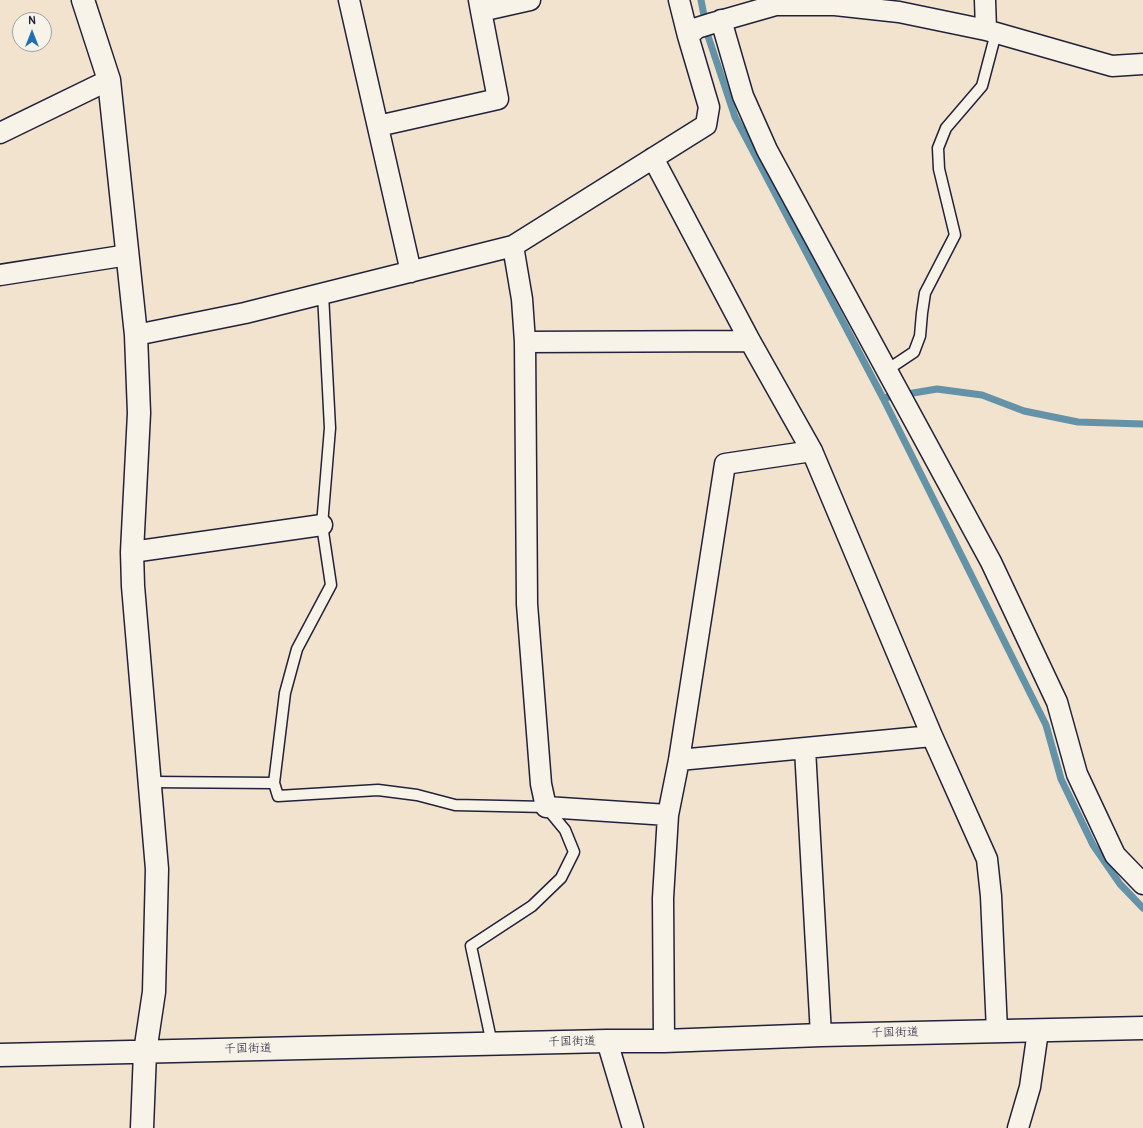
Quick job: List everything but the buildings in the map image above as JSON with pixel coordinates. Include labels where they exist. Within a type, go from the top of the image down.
[{"type":"street","points":[[83,0],[109,80],[136,335],[139,412],[132,552],[134,594],[158,869],[154,992],[145,1052],[142,1128]]},
{"type":"street","points":[[349,0],[411,272]]},
{"type":"street","points":[[378,126],[498,99],[480,5],[530,0]]},
{"type":"street","points":[[679,0],[705,27],[743,96],[767,150],[991,562],[1057,702],[1077,774],[1114,855],[1143,884]]},
{"type":"street","points":[[985,0],[992,32]]},
{"type":"street","points":[[705,27],[776,5],[835,5],[899,12],[992,32],[1112,66],[1143,64]]},
{"type":"street","points":[[136,335],[245,313],[513,246],[706,125],[709,107],[705,27]]},
{"type":"street","points":[[0,133],[109,80]]},
{"type":"street","points":[[653,158],[750,341],[812,451],[932,736],[987,858],[991,896],[997,1031]]},
{"type":"street","points":[[513,246],[522,298],[525,342],[527,604],[541,784],[546,806],[668,815]]},
{"type":"street","points":[[0,275],[128,255]]},
{"type":"street","points":[[525,342],[750,341]]},
{"type":"street","points":[[664,1041],[662,898],[668,815],[679,760],[725,464],[812,451]]},
{"type":"street","points":[[132,552],[322,524]]},
{"type":"street","points":[[679,760],[932,736]]},
{"type":"street","points":[[805,748],[822,1035]]},
{"type":"street","name":"千国街道","points":[[0,1055],[607,1041],[664,1041],[822,1035],[1143,1028]]},
{"type":"street","points":[[1018,1128],[1030,1087],[1038,1030]]},
{"type":"street","points":[[607,1041],[633,1128]]},
{"type":"lane","points":[[887,370],[914,352],[920,336],[925,293],[955,235],[939,169],[938,148],[946,128],[982,86],[992,32]]},
{"type":"lane","points":[[323,294],[330,428],[322,524],[331,585],[297,649],[284,693],[274,783],[278,796],[378,790],[417,795],[455,805],[546,806],[565,830],[574,852],[561,878],[532,906],[471,946],[492,1044]]},
{"type":"lane","points":[[150,782],[274,783]]},
{"type":"waterway","points":[[701,0],[708,36],[735,117],[883,398],[1046,725],[1061,779],[1093,845],[1120,884],[1143,908]]},
{"type":"waterway","points":[[883,398],[937,389],[982,395],[1024,411],[1078,422],[1143,424]]}]
